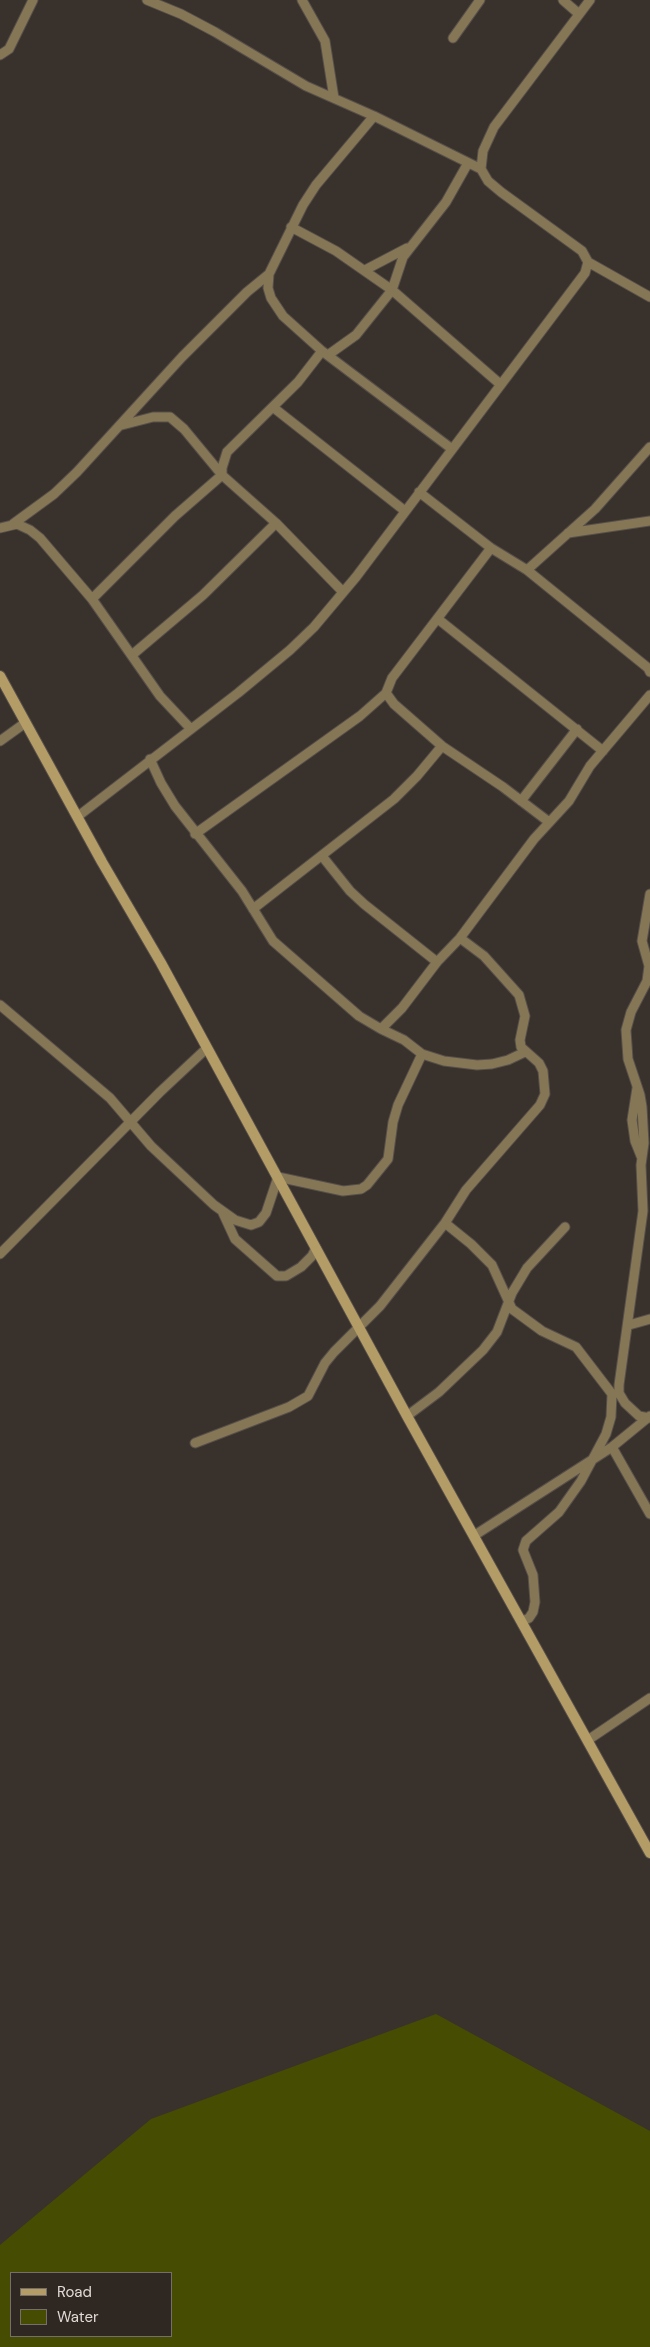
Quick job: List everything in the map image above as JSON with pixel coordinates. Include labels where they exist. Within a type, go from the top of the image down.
[{"type":"main road","points":[[0,676],[77,817],[208,1048],[408,1416],[649,1847]]},
{"type":"street","points":[[0,55],[9,48],[33,0]]},
{"type":"street","points":[[147,0],[190,19],[306,86],[374,116],[481,169],[494,187],[573,242],[582,251],[588,262],[650,297]]},
{"type":"street","points":[[302,0],[325,41],[334,98]]},
{"type":"street","points":[[452,38],[480,0]]},
{"type":"street","points":[[563,0],[579,14]]},
{"type":"street","points":[[481,169],[483,151],[494,127],[590,0]]},
{"type":"street","points":[[374,116],[316,185],[291,227],[269,274],[268,288],[274,306],[325,353],[452,449]]},
{"type":"street","points":[[92,599],[175,516],[222,475],[222,460],[227,452],[274,408],[325,353],[356,335],[392,290],[396,272],[411,245],[446,202],[468,163]]},
{"type":"street","points":[[291,227],[365,270],[392,290],[500,384]]},
{"type":"street","points":[[365,270],[411,245]]},
{"type":"street","points":[[77,817],[290,650],[314,627],[343,592],[585,273],[588,262]]},
{"type":"street","points":[[0,528],[12,524],[54,494],[195,344],[247,292],[269,274]]},
{"type":"street","points":[[274,408],[405,511]]},
{"type":"street","points":[[119,426],[154,417],[170,417],[184,429],[222,475],[276,523],[343,592]]},
{"type":"street","points":[[527,570],[595,509],[650,447]]},
{"type":"street","points":[[419,492],[491,548],[527,570],[648,668],[650,672]]},
{"type":"street","points":[[567,533],[650,521]]},
{"type":"street","points":[[132,656],[203,596],[276,523]]},
{"type":"street","points":[[12,524],[22,526],[40,538],[92,599],[160,696],[190,728]]},
{"type":"street","points":[[195,834],[360,716],[386,693],[392,678],[491,548]]},
{"type":"street","points":[[438,619],[603,751]]},
{"type":"street","points":[[386,693],[394,704],[442,746],[549,822]]},
{"type":"street","points":[[381,1029],[402,1008],[437,962],[460,938],[549,822],[569,801],[590,766],[650,694]]},
{"type":"street","points":[[0,741],[25,723]]},
{"type":"street","points":[[521,801],[577,729]]},
{"type":"street","points":[[254,909],[406,788],[442,746]]},
{"type":"street","points":[[150,759],[170,799],[195,834],[242,891],[272,941],[359,1016],[404,1040],[422,1054],[444,1061],[477,1065],[508,1060],[525,1052]]},
{"type":"street","points":[[322,856],[350,891],[364,904],[437,962]]},
{"type":"street","points":[[475,1535],[612,1447],[649,1418],[632,1411],[619,1393],[629,1325],[630,1298],[642,1219],[642,1158],[644,1143],[642,1107],[628,1058],[626,1030],[631,1012],[647,981],[649,966],[642,941],[650,894]]},
{"type":"street","points":[[195,1443],[308,1396],[325,1363],[394,1289],[445,1224],[479,1174],[540,1105],[545,1094],[544,1071],[521,1047],[520,1040],[525,1016],[519,995],[484,956],[460,938]]},
{"type":"street","points":[[0,1005],[93,1083],[131,1121],[151,1146],[223,1213],[243,1224],[250,1225],[259,1222],[266,1213],[278,1177],[342,1190],[361,1189],[367,1185],[388,1159],[397,1110],[422,1054]]},
{"type":"street","points":[[0,1254],[131,1121],[208,1048]]},
{"type":"street","points":[[223,1213],[235,1239],[278,1276],[286,1276],[301,1268],[312,1256],[316,1248]]},
{"type":"street","points":[[445,1224],[472,1244],[492,1265],[508,1304],[516,1313],[542,1331],[576,1347],[612,1394],[611,1417],[606,1434],[572,1497],[559,1512],[526,1541],[523,1550],[533,1575],[535,1602],[533,1612],[529,1618],[523,1621]]},
{"type":"street","points":[[408,1416],[439,1392],[483,1350],[497,1332],[508,1304],[527,1268],[566,1227]]},
{"type":"street","points":[[629,1325],[650,1319]]},
{"type":"street","points":[[612,1447],[650,1514]]},
{"type":"street","points":[[588,1740],[650,1698]]},
{"type":"water","points":[[436,2014],[650,2131],[650,2347],[0,2347],[0,2245],[151,2119]]}]
